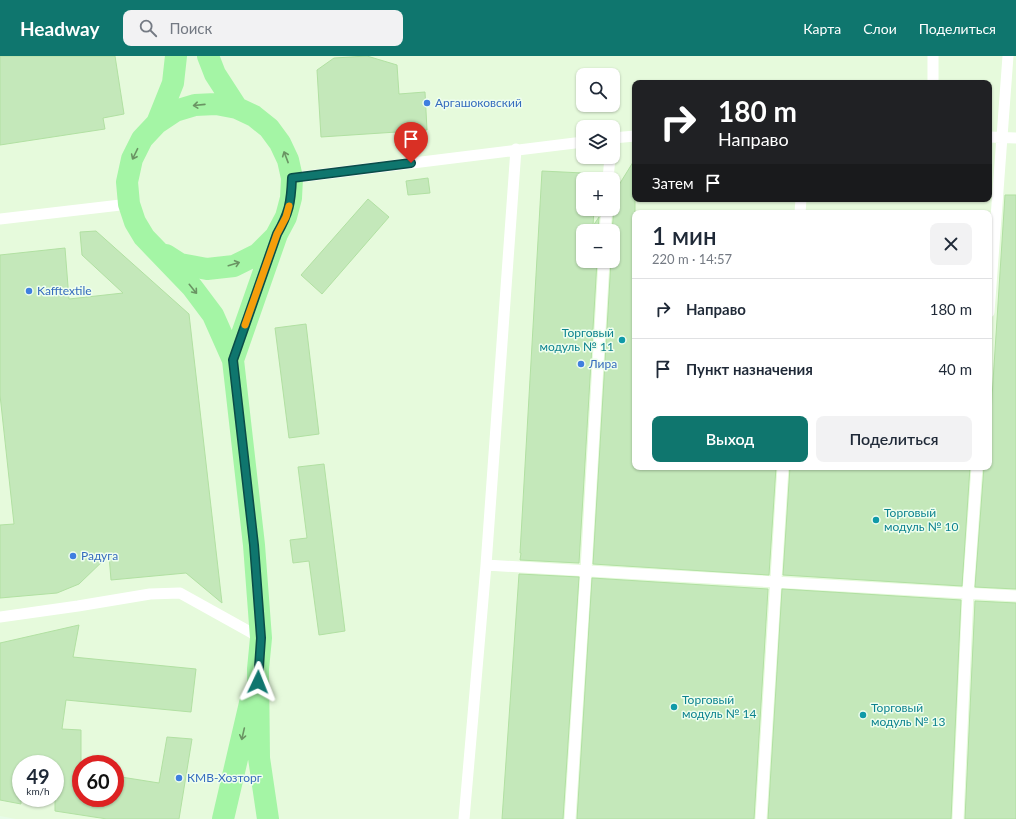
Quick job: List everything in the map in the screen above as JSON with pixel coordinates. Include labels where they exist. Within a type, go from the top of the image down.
[{"type":"main road","points":[[157,122],[172,83],[176,56]]},
{"type":"main road","points":[[208,56],[214,74],[237,108]]},
{"type":"main road","points":[[233,360],[277,234],[286,217],[291,198],[292,178],[288,160],[280,143],[269,128],[254,116],[237,108],[216,104],[195,105],[175,111],[157,122],[142,139],[132,159],[127,182],[129,204],[135,222],[144,237],[192,287],[213,315],[233,360],[254,545],[261,638],[258,669],[259,758],[268,819]]},
{"type":"main road","points":[[157,250],[180,264],[207,269],[234,266],[258,254],[277,234]]},
{"type":"main road","points":[[223,819],[258,669]]},
{"type":"lane","points":[[933,56],[933,80]]},
{"type":"lane","points":[[992,272],[1008,56]]},
{"type":"lane","points":[[620,137],[632,136]]},
{"type":"lane","points":[[992,137],[1016,138]]},
{"type":"lane","points":[[292,178],[576,143]]},
{"type":"lane","points":[[464,819],[486,564],[516,149]]},
{"type":"lane","points":[[0,219],[129,204]]},
{"type":"lane","points":[[570,819],[604,268]]},
{"type":"lane","points":[[761,819],[783,470]]},
{"type":"lane","points":[[958,819],[968,593],[977,470]]},
{"type":"lane","points":[[486,564],[1016,596]]},
{"type":"lane","points":[[0,618],[150,594],[180,593],[261,638]]},
{"type":"shaded area","points":[[0,56],[1016,56],[1016,819],[16,819],[0,816]]},
{"type":"building","points":[[0,56],[115,56],[124,114],[103,118],[105,129],[0,145]]},
{"type":"building","points":[[367,56],[397,65],[399,94],[425,92],[427,130],[321,137],[317,70],[334,58]]},
{"type":"building","name":"Торговый модуль № 11","points":[[632,164],[632,202],[635,202],[635,210],[632,210],[632,470],[776,470],[769,575],[593,564],[611,268],[620,268],[620,224],[613,224],[613,216],[620,216],[620,183]]},
{"type":"building","points":[[542,171],[576,173],[576,216],[594,216],[593,224],[576,224],[576,268],[597,268],[579,563],[520,560]]},
{"type":"building","points":[[428,178],[430,193],[408,195],[406,181]]},
{"type":"building","points":[[1005,195],[1016,195],[1016,589],[975,587],[984,470],[992,470],[992,397]]},
{"type":"building","points":[[368,199],[389,217],[322,294],[301,275]]},
{"type":"building","points":[[599,217],[598,224],[594,224]]},
{"type":"building","points":[[96,231],[189,314],[222,603],[186,573],[111,580],[109,555],[79,584],[57,593],[0,598],[0,525],[14,524],[0,395],[0,255],[65,248],[69,299],[123,293],[82,255],[80,232]]},
{"type":"building","points":[[306,324],[319,434],[289,438],[275,328]]},
{"type":"building","points":[[324,464],[345,631],[319,635],[309,561],[293,563],[290,540],[307,538],[298,467]]},
{"type":"building","name":"Торговый модуль № 10","points":[[790,470],[970,470],[962,586],[783,575]]},
{"type":"building","points":[[519,574],[579,577],[563,819],[502,819]]},
{"type":"building","name":"Торговый модуль № 14","points":[[592,578],[768,589],[754,819],[577,819]]},
{"type":"building","name":"Торговый модуль № 13","points":[[782,589],[961,600],[951,819],[768,819]]},
{"type":"building","points":[[975,601],[1016,603],[1016,819],[965,819]]},
{"type":"building","points":[[79,625],[73,657],[196,669],[191,712],[66,700],[62,729],[81,730],[81,755],[72,755],[72,807],[124,807],[124,777],[159,783],[167,737],[192,739],[179,819],[107,819],[55,811],[55,807],[64,807],[64,755],[12,755],[12,802],[0,800],[0,643]]},
{"type":"slow traffic","points":[[245,325],[277,234],[286,217],[289,206]]},
{"type":"place","name":"Аргашоковский","points":[[427,103]]},
{"type":"place","name":"Kafftextile","points":[[29,291]]},
{"type":"place","name":"Торговый модуль № 11","points":[[622,340]]},
{"type":"place","name":"Лира","points":[[581,364]]},
{"type":"place","name":"Торговый модуль № 10","points":[[876,520]]},
{"type":"place","name":"Радуга","points":[[73,556]]},
{"type":"place","name":"Торговый модуль № 14","points":[[674,707]]},
{"type":"place","name":"Торговый модуль № 13","points":[[863,715]]},
{"type":"place","name":"КМВ-Хозторг","points":[[179,778]]},
{"type":"route","points":[[258,682],[261,638],[254,545],[233,360],[277,234],[286,217],[291,198],[292,178],[411,163]]}]
